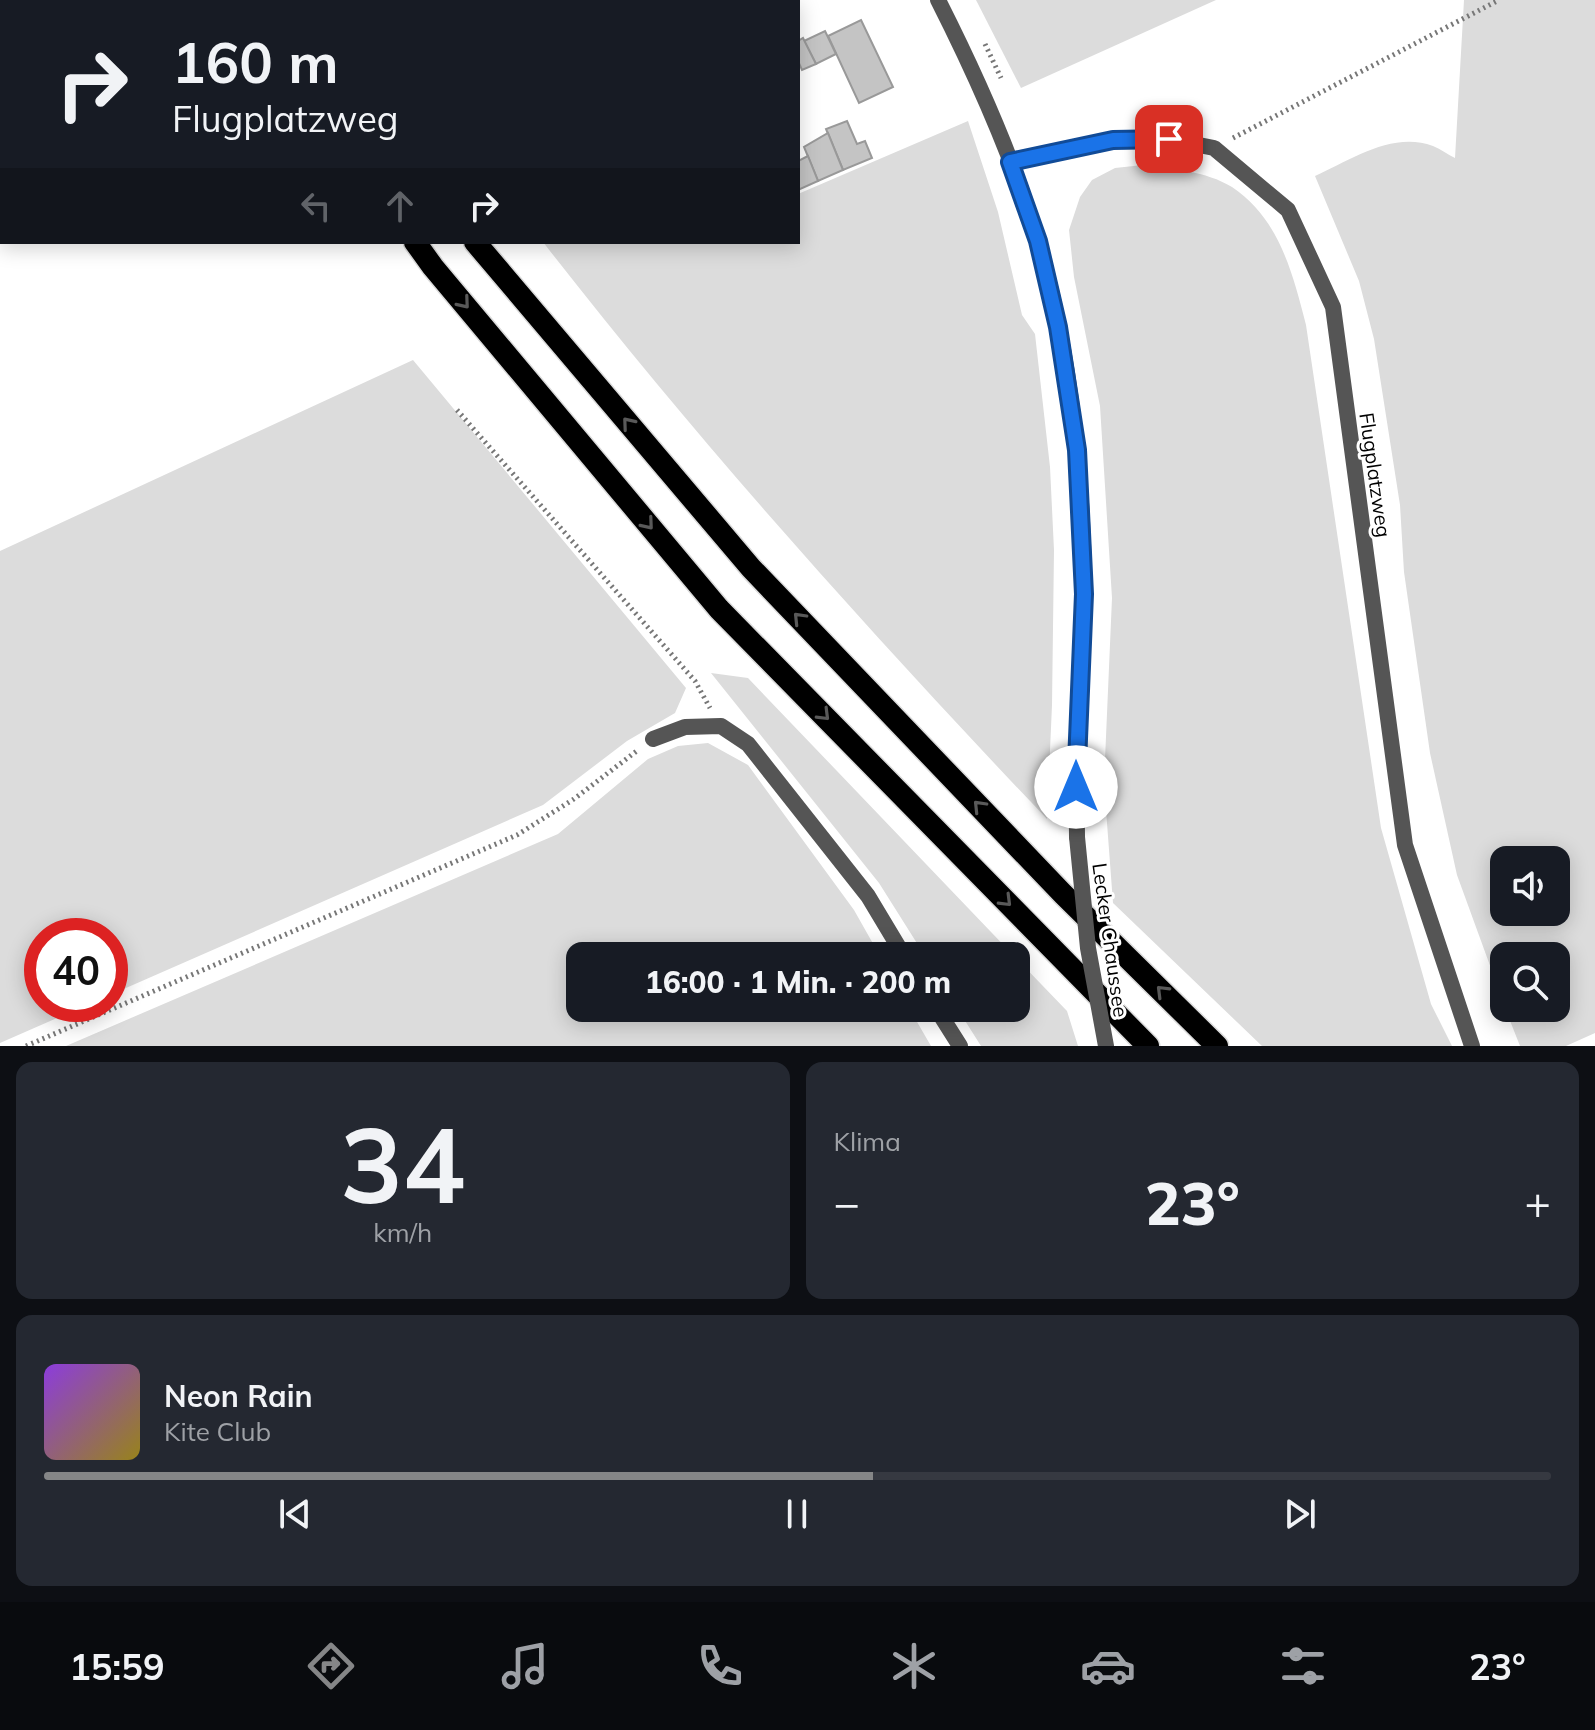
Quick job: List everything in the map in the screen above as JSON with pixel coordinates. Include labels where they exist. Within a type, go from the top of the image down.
[{"type":"highway","points":[[416,244],[719,609],[1148,1046]]},
{"type":"highway","points":[[477,244],[751,568],[1063,894],[1217,1046]]},
{"type":"street","name":"Lecker Chaussee","points":[[938,0],[972,67],[1010,162],[1042,256],[1058,327],[1077,450],[1084,594],[1076,762],[1077,837],[1088,948],[1106,1046]]},
{"type":"street","name":"Flugplatzweg","points":[[1010,162],[1113,140],[1169,139],[1214,148],[1288,210],[1333,307],[1405,845],[1472,1046]]},
{"type":"street","points":[[653,739],[685,727],[721,726],[748,744],[868,896],[896,942]]},
{"type":"street","points":[[945,1022],[960,1046]]},
{"type":"path","points":[[1214,148],[1499,0]]},
{"type":"path","points":[[457,410],[695,681],[721,726]]},
{"type":"path","points":[[26,1046],[517,835],[565,806],[653,739]]},
{"type":"shaded area","points":[[976,0],[1216,0],[1021,88]]},
{"type":"shaded area","points":[[1464,0],[1595,0],[1595,1033],[1566,1046],[1520,1046],[1511,1022],[1570,1022],[1570,942],[1490,942],[1490,966],[1457,875],[1430,753],[1404,572],[1400,505],[1374,339],[1359,281],[1315,176],[1387,145],[1418,142],[1455,158]]},
{"type":"shaded area","points":[[968,121],[998,212],[1022,315],[1035,334],[1050,467],[1054,550],[1047,819],[916,679],[725,465],[545,244],[800,244],[800,193]]},
{"type":"shaded area","points":[[1143,165],[1200,174],[1232,187],[1262,214],[1273,231],[1296,286],[1306,325],[1381,828],[1431,1004],[1452,1046],[1262,1046],[1113,903],[1104,783],[1112,598],[1100,406],[1074,277],[1069,230],[1080,197],[1092,180],[1115,168]]},
{"type":"shaded area","points":[[413,360],[686,688],[675,713],[627,741],[543,805],[128,987],[128,918],[24,918],[24,1022],[48,1022],[0,1043],[0,551]]},
{"type":"shaded area","points":[[711,673],[748,678],[1001,942],[916,942],[879,883]]},
{"type":"shaded area","points":[[708,743],[748,765],[854,910],[872,942],[566,942],[566,1022],[917,1022],[931,1046],[66,1046],[128,1022],[128,1019],[558,834],[648,759],[678,746]]},
{"type":"shaded area","points":[[1030,973],[1067,1011],[1078,1046],[981,1046],[966,1022],[1030,1022]]},
{"type":"building","points":[[861,20],[893,87],[859,103],[828,36]]},
{"type":"building","points":[[825,31],[836,54],[816,64],[804,41]]},
{"type":"building","points":[[803,38],[816,64],[802,70],[800,66],[800,40]]},
{"type":"building","points":[[847,121],[857,144],[865,141],[872,158],[843,170],[826,129]]},
{"type":"building","points":[[828,133],[843,170],[818,181],[804,147]]},
{"type":"building","points":[[808,156],[818,181],[800,189],[800,160]]},
{"type":"route","points":[[1076,787],[1084,594],[1077,450],[1058,327],[1038,241],[1010,162],[1113,140],[1169,139]]}]
